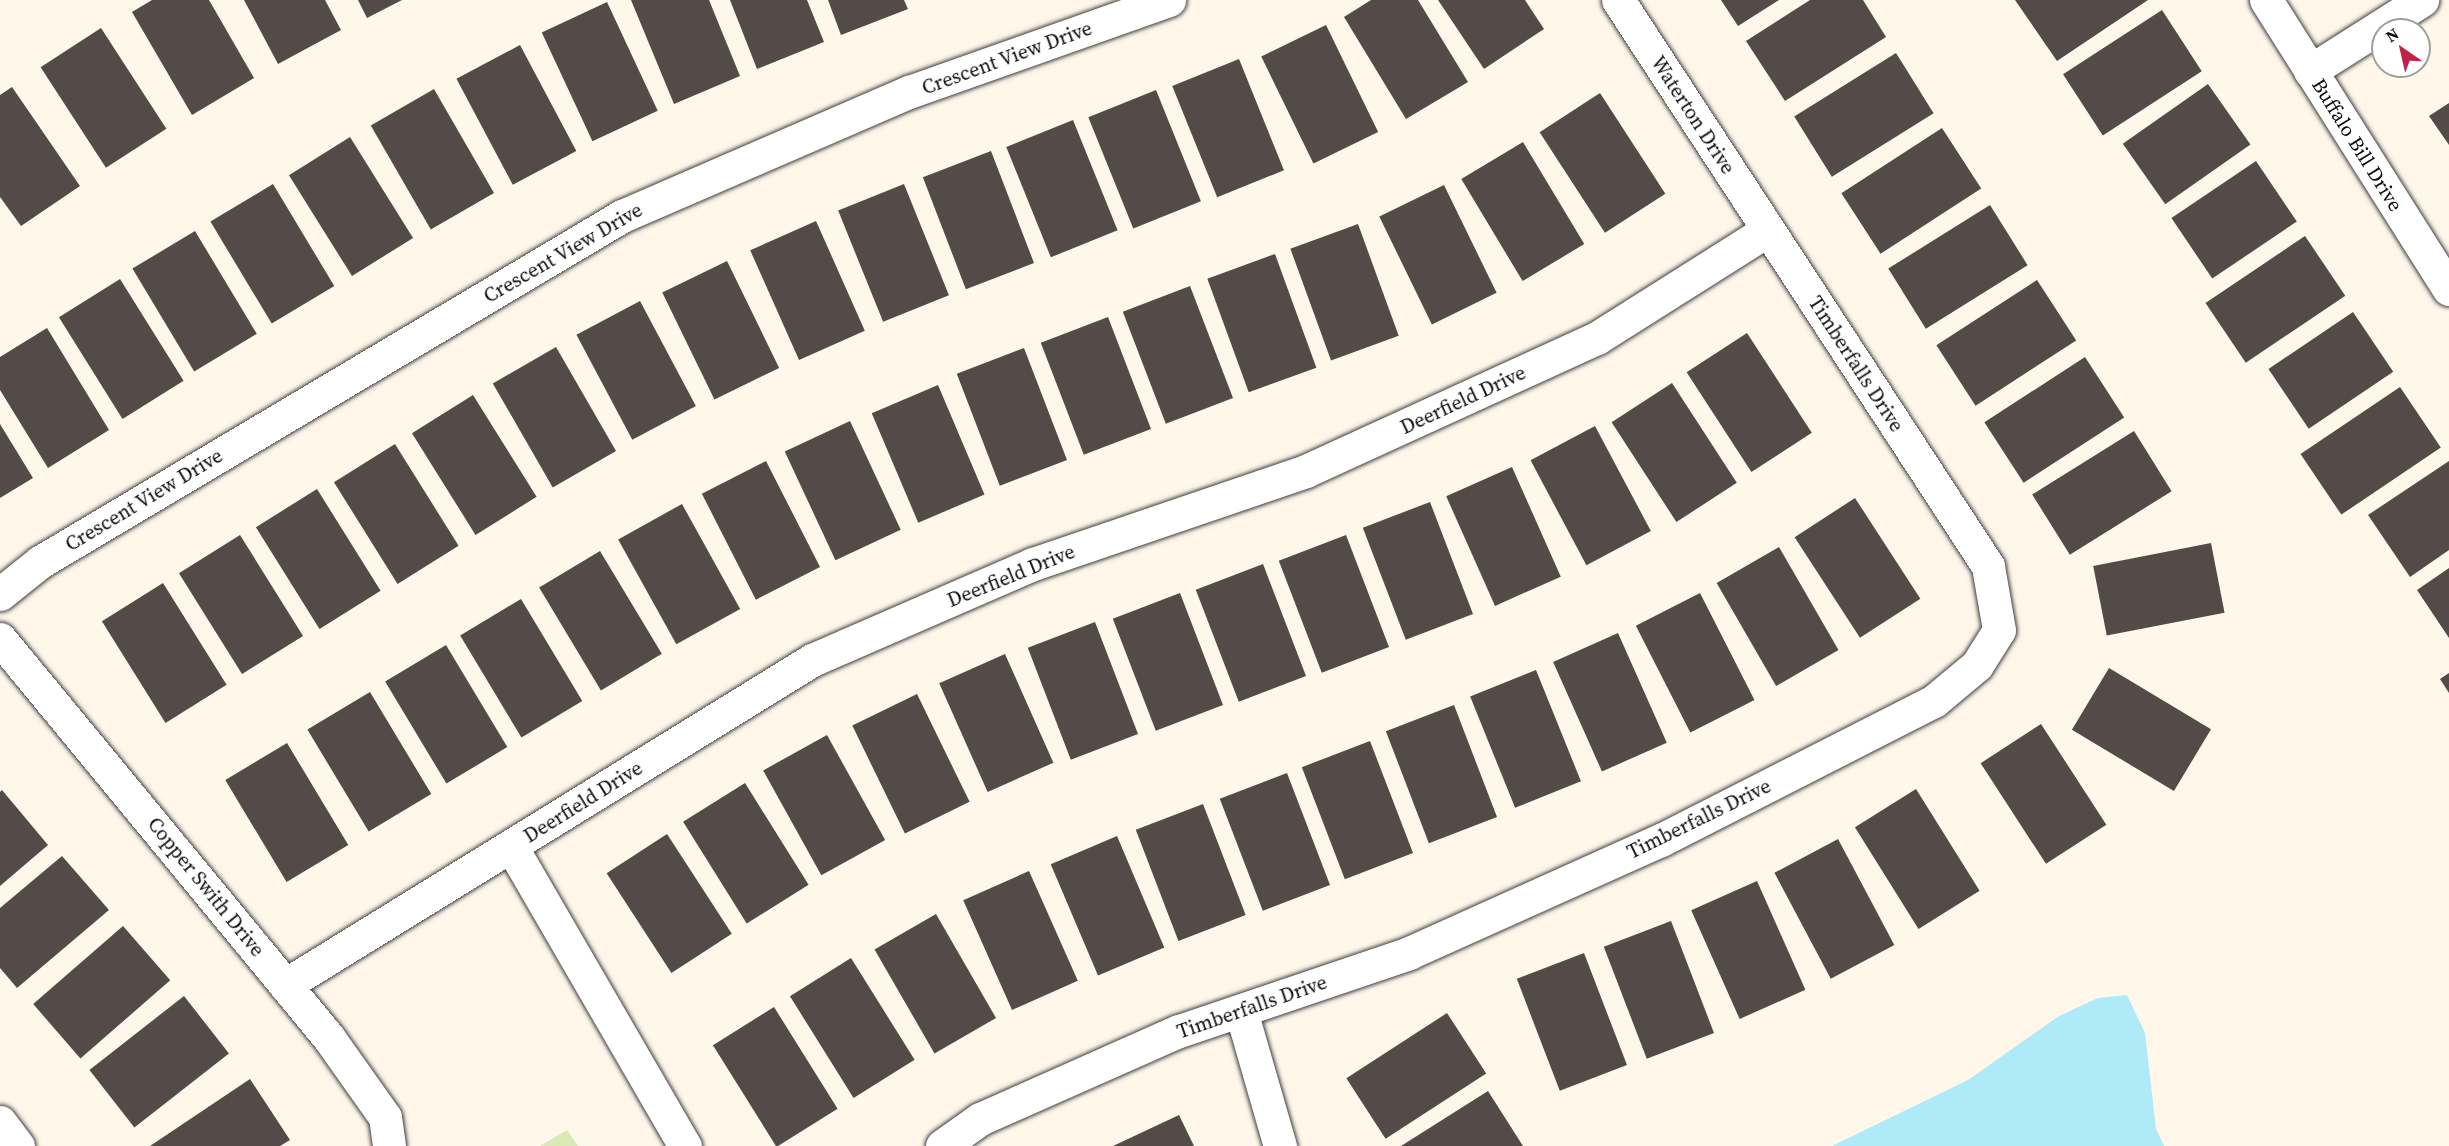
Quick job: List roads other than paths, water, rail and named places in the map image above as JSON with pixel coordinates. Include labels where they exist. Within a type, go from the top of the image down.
[{"type":"street","name":"Crescent View Drive","points":[[0,594],[40,562],[622,216],[909,92],[1169,0]]},
{"type":"street","name":"Waterton Drive","points":[[1618,0],[1768,230]]},
{"type":"street","name":"Buffalo Bill Drive","points":[[2266,0],[2449,290]]},
{"type":"street","points":[[2310,71],[2421,0]]},
{"type":"street","name":"Deerfield Drive","points":[[285,985],[812,660],[1033,564],[1317,466],[1597,338],[1768,230]]},
{"type":"street","name":"Timberfalls Drive","points":[[942,1146],[980,1119],[1179,1031],[1409,953],[1660,840],[1934,701],[1977,665],[1999,630],[1988,566],[1768,230]]},
{"type":"street","name":"Copper Swith Drive","points":[[0,639],[285,985],[386,1117],[389,1146]]},
{"type":"street","points":[[511,846],[685,1146]]},
{"type":"street","points":[[1241,1011],[1280,1146]]},
{"type":"street","points":[[0,1122],[18,1146]]},
{"type":"water","points":[[2127,995],[2145,1033],[2156,1129],[2164,1146],[1832,1146],[1968,1080],[2059,1016],[2098,998]]}]
